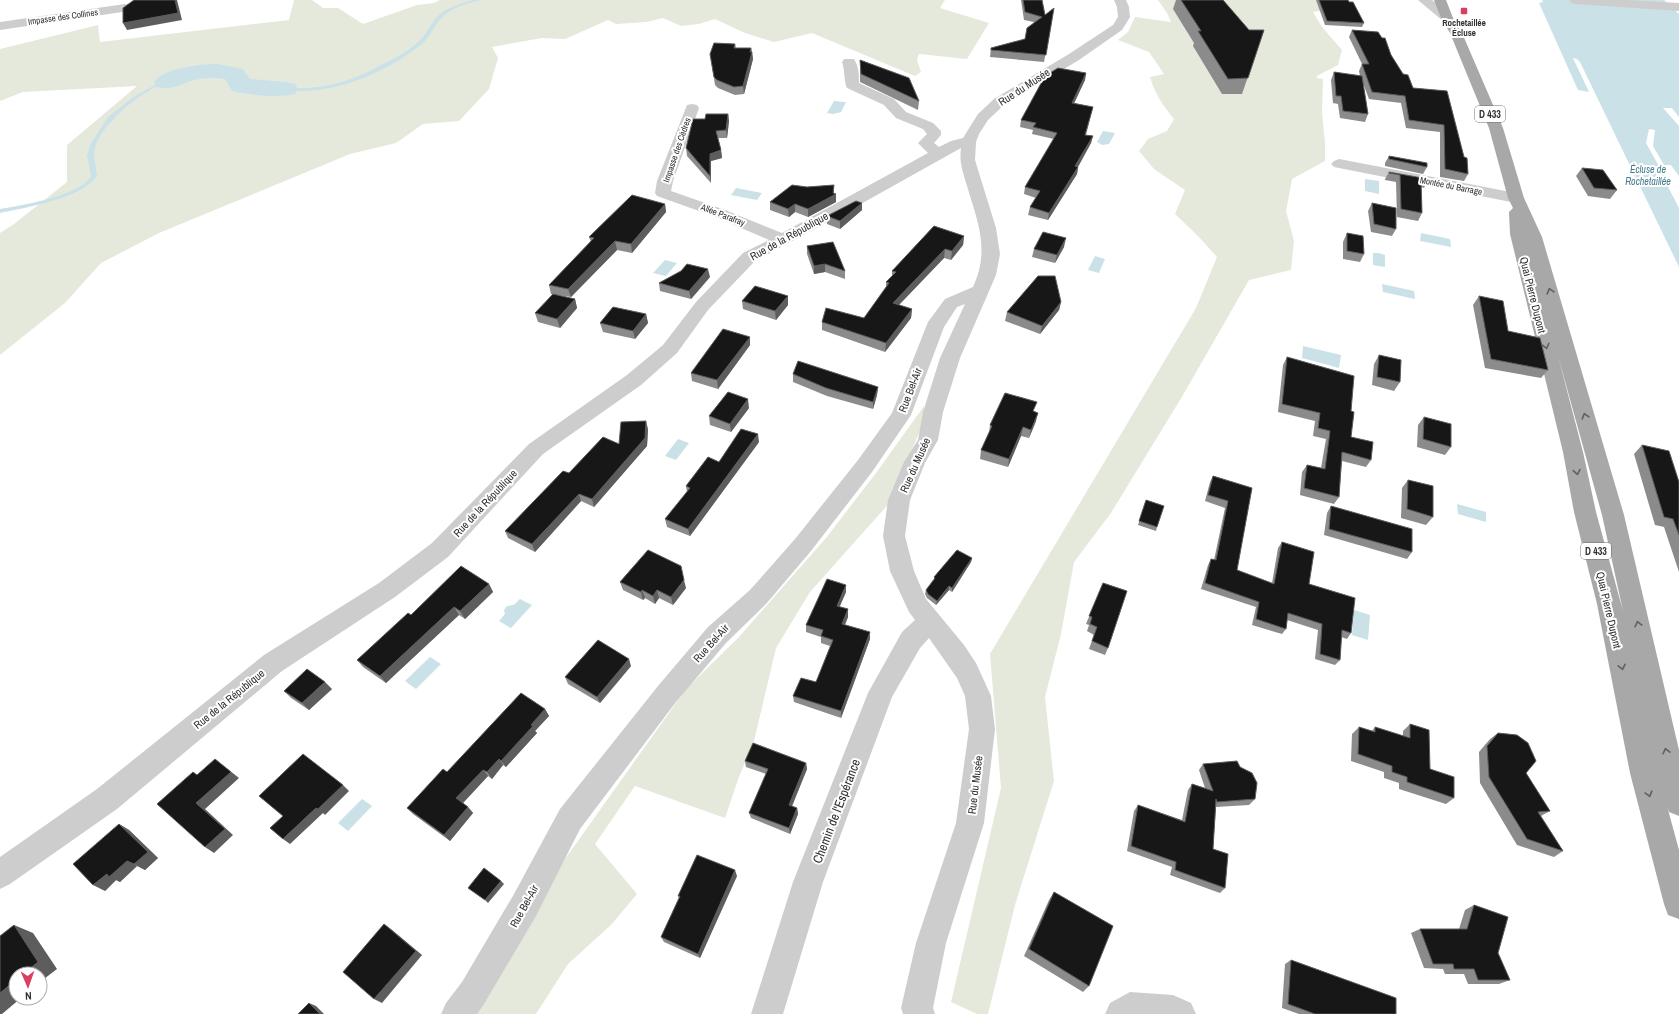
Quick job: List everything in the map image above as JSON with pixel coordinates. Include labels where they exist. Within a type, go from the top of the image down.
[{"type":"main road","name":"Quai Pierre Dupont","points":[[1440,0],[1447,18],[1456,33],[1496,128],[1516,198],[1534,237],[1613,515],[1679,802]]},
{"type":"main road","points":[[1456,33],[1463,23],[1460,17]]},
{"type":"main road","name":"Quai Pierre Dupont","points":[[1516,198],[1518,234],[1573,452],[1585,512],[1609,604],[1644,773],[1679,904]]},
{"type":"street","points":[[0,21],[82,10],[88,0]]},
{"type":"street","name":"Rue du Musée","points":[[919,1014],[917,1008],[931,943],[970,823],[982,729],[978,696],[967,671],[955,652],[917,605],[902,571],[894,536],[899,500],[915,462],[928,440],[933,412],[950,358],[987,276],[991,254],[988,228],[967,160],[969,142],[972,134],[983,117],[999,102],[1074,57],[1118,27],[1124,17],[1123,7],[1120,0]]},
{"type":"street","name":"Quai Pierre Dupont","points":[[1424,0],[1447,18]]},
{"type":"street","points":[[1575,0],[1679,7]]},
{"type":"street","name":"Impasse des Collines","points":[[0,26],[125,8]]},
{"type":"street","points":[[849,62],[852,70],[852,85],[889,102],[901,115],[928,126],[934,131],[934,135],[925,143],[938,154]]},
{"type":"street","name":"Impasse des Cèdres","points":[[663,193],[665,181],[692,108]]},
{"type":"street","name":"Rue de la République","points":[[0,874],[107,799],[273,663],[387,590],[440,550],[536,449],[634,380],[670,349],[702,306],[749,257],[853,202],[956,144],[969,142]]},
{"type":"street","name":"Montée du Barrage","points":[[1339,164],[1516,198]]},
{"type":"street","name":"Allée Parafray","points":[[663,193],[719,213],[782,239]]},
{"type":"street","name":"Rue Bel-Air","points":[[457,1014],[473,994],[526,905],[570,819],[672,688],[717,635],[758,597],[773,580],[803,545],[865,466],[901,415],[935,326],[951,303],[979,291]]},
{"type":"street","name":"Chemin de l'Espérance","points":[[767,1014],[808,882],[881,693],[911,640],[930,621]]},
{"type":"street","points":[[1120,1014],[1130,1008],[1180,1014]]},
{"type":"shaded area","points":[[294,0],[312,0],[323,8],[338,8],[363,24],[417,5],[434,3],[440,0],[945,0],[940,8],[989,23],[967,59],[919,54],[917,60],[921,72],[915,76],[812,33],[774,42],[745,33],[715,19],[699,24],[681,26],[663,18],[647,22],[616,24],[608,20],[565,39],[542,38],[492,47],[498,58],[489,89],[459,121],[423,124],[396,143],[350,154],[159,233],[101,263],[65,303],[0,355],[0,233],[14,224],[67,182],[67,145],[137,86],[23,92],[0,101],[0,49],[98,25],[100,42],[289,20]]},
{"type":"shaded area","points":[[1158,0],[1327,0],[1333,9],[1313,12],[1322,27],[1342,50],[1338,65],[1317,76],[1317,78],[1323,79],[1322,113],[1325,161],[1292,179],[1286,211],[1294,241],[1291,270],[1249,280],[1183,395],[1111,513],[1074,562],[1061,634],[1045,697],[1054,781],[1015,905],[988,1014],[977,1014],[951,1002],[1001,788],[990,654],[1196,308],[1217,257],[1175,214],[1185,190],[1154,169],[1139,151],[1148,139],[1167,131],[1174,119],[1154,89],[1150,77],[1164,74],[1149,52],[1118,40],[1128,32],[1135,17],[1171,22]]},
{"type":"shaded area","points":[[924,406],[924,422],[900,477],[893,499],[810,592],[776,648],[754,741],[739,777],[725,818],[635,786],[595,844],[637,894],[611,925],[568,964],[536,1014],[469,1014],[565,859],[686,689],[739,637],[826,538],[876,473]]},
{"type":"water","points":[[473,0],[481,0],[458,7],[447,13],[442,17],[422,44],[396,62],[351,83],[319,90],[303,91],[239,87],[236,86],[236,75],[232,72],[224,71],[175,79],[161,84],[126,107],[106,127],[99,138],[94,151],[97,175],[91,183],[68,196],[53,201],[0,213],[0,209],[64,194],[86,182],[91,175],[87,156],[90,145],[108,117],[132,98],[160,82],[171,78],[224,69],[241,72],[243,78],[242,83],[245,85],[300,88],[331,85],[364,73],[401,55],[420,40],[439,15],[452,7]]},
{"type":"water","name":"Écluse de Rochetaillée","points":[[1542,0],[1664,0],[1679,14],[1679,117],[1672,108],[1663,108],[1679,126],[1679,176],[1671,165],[1664,165],[1653,146],[1655,130],[1649,129],[1646,143],[1665,177],[1663,177],[1679,208],[1679,267],[1580,62],[1573,58],[1589,92],[1578,90],[1539,3],[1543,2]]},
{"type":"water","points":[[834,101],[846,102],[841,112],[833,114],[827,113]]},
{"type":"water","points":[[1103,131],[1115,133],[1109,144],[1102,145],[1097,142]]},
{"type":"water","points":[[1365,179],[1379,181],[1379,194],[1365,191]]},
{"type":"water","points":[[736,188],[762,193],[757,200],[731,195]]},
{"type":"water","points":[[1421,233],[1450,239],[1451,247],[1420,241]]},
{"type":"water","points":[[1373,253],[1385,255],[1385,267],[1373,265]]},
{"type":"water","points":[[1095,256],[1105,259],[1099,273],[1088,270]]},
{"type":"water","points":[[665,260],[677,263],[666,276],[653,273]]},
{"type":"water","points":[[1382,284],[1414,291],[1415,299],[1383,292]]},
{"type":"water","points":[[1303,346],[1341,355],[1339,368],[1302,358]]},
{"type":"water","points":[[678,439],[689,443],[676,460],[665,456]]},
{"type":"water","points":[[1457,504],[1486,512],[1486,522],[1458,514]]},
{"type":"water","points":[[520,599],[532,605],[511,628],[499,621],[505,614],[504,611],[506,607],[514,604]]},
{"type":"water","points":[[1354,610],[1370,615],[1368,640],[1352,635]]},
{"type":"water","points":[[430,657],[441,664],[416,689],[405,681]]},
{"type":"water","points":[[362,799],[372,806],[348,831],[338,823]]},
{"type":"building","points":[[134,0],[175,0],[178,13],[123,23],[123,8]]},
{"type":"building","points":[[1023,0],[1042,0],[1045,15],[1054,8],[1046,55],[991,50],[991,48],[1025,39],[1027,28],[1042,17],[1025,12]]},
{"type":"building","points":[[1181,0],[1223,0],[1249,30],[1264,30],[1248,78],[1228,79],[1198,31],[1201,31]]},
{"type":"building","points":[[1319,0],[1348,0],[1349,2],[1353,2],[1364,23],[1327,21]]},
{"type":"building","points":[[1352,30],[1378,32],[1382,38],[1385,38],[1391,55],[1403,74],[1408,75],[1413,88],[1447,91],[1464,157],[1467,158],[1468,174],[1445,169],[1444,125],[1409,120],[1405,96],[1372,92],[1362,64],[1369,64]]},
{"type":"building","points":[[714,43],[735,44],[734,48],[751,48],[750,52],[752,52],[743,86],[734,87],[717,80],[714,77],[710,54]]},
{"type":"building","points":[[860,60],[909,78],[919,101],[861,74]]},
{"type":"building","points":[[1058,68],[1086,73],[1072,103],[1093,107],[1085,135],[1093,136],[1075,166],[1078,167],[1049,213],[1030,207],[1040,191],[1025,187],[1057,133],[1033,127],[1036,123],[1021,120],[1045,76]]},
{"type":"building","points":[[1334,72],[1362,76],[1368,114],[1343,111],[1341,96],[1336,96]]},
{"type":"building","points":[[706,114],[728,114],[726,130],[716,131],[721,150],[710,154],[710,176],[686,148],[693,119],[705,119]]},
{"type":"building","points":[[1389,156],[1427,163],[1427,167],[1389,159]]},
{"type":"building","points":[[1582,168],[1603,170],[1617,190],[1594,188]]},
{"type":"building","points":[[1389,172],[1428,179],[1421,179],[1422,213],[1401,209],[1400,175]]},
{"type":"building","points":[[792,185],[807,187],[834,185],[833,193],[836,194],[808,209],[795,204],[788,209],[770,202]]},
{"type":"building","points":[[632,195],[665,204],[631,244],[615,241],[568,289],[549,285],[594,238],[589,237]]},
{"type":"building","points":[[856,201],[862,203],[840,221],[827,216]]},
{"type":"building","points":[[1372,203],[1396,208],[1396,229],[1374,224]]},
{"type":"building","points":[[934,226],[964,236],[952,251],[945,249],[893,303],[912,309],[886,343],[822,322],[826,308],[864,318],[889,283],[886,282],[896,272],[892,271]]},
{"type":"building","points":[[1043,232],[1066,238],[1057,255],[1034,249]]},
{"type":"building","points":[[1347,233],[1363,236],[1364,254],[1347,251]]},
{"type":"building","points":[[833,242],[845,271],[825,264],[814,266],[807,246]]},
{"type":"building","points":[[687,264],[708,269],[689,291],[659,283],[681,271]]},
{"type":"building","points":[[1038,276],[1055,276],[1061,302],[1042,326],[1007,312]]},
{"type":"building","points":[[755,286],[788,296],[775,311],[742,301]]},
{"type":"building","points":[[553,294],[575,299],[557,319],[535,313]]},
{"type":"building","points":[[1479,296],[1503,301],[1508,331],[1540,338],[1548,370],[1491,359]]},
{"type":"building","points":[[613,307],[646,314],[633,331],[600,323]]},
{"type":"building","points":[[723,329],[750,337],[717,380],[691,373]]},
{"type":"building","points":[[1379,355],[1401,360],[1400,382],[1377,377]]},
{"type":"building","points":[[1287,357],[1354,376],[1351,411],[1354,412],[1351,437],[1373,442],[1371,460],[1342,452],[1339,497],[1304,488],[1307,465],[1325,469],[1330,431],[1318,428],[1320,413],[1282,404]]},
{"type":"building","points":[[798,361],[878,387],[873,402],[826,388],[793,374]]},
{"type":"building","points":[[728,392],[748,399],[730,424],[709,416]]},
{"type":"building","points":[[1005,393],[1037,402],[1033,411],[1038,413],[1031,430],[1023,427],[1009,459],[981,450],[992,426],[990,425]]},
{"type":"building","points":[[1424,417],[1451,424],[1451,447],[1423,439]]},
{"type":"building","points":[[646,421],[645,438],[592,499],[579,494],[532,544],[505,531],[563,471],[569,473],[603,437],[619,444],[621,422]]},
{"type":"building","points":[[741,429],[758,434],[688,529],[665,519],[690,488],[686,486],[708,457],[719,462]]},
{"type":"building","points":[[1642,445],[1669,451],[1679,482],[1679,535],[1673,519],[1664,517]]},
{"type":"building","points":[[1213,476],[1252,488],[1237,570],[1274,584],[1282,542],[1314,552],[1309,584],[1355,598],[1351,633],[1342,630],[1340,660],[1320,654],[1322,624],[1288,613],[1286,629],[1256,619],[1259,602],[1205,583],[1211,559],[1216,560],[1228,501],[1208,495]]},
{"type":"building","points":[[1408,480],[1433,486],[1433,517],[1407,509]]},
{"type":"building","points":[[1146,500],[1164,506],[1157,527],[1139,521]]},
{"type":"building","points":[[1331,506],[1412,529],[1412,552],[1329,529]]},
{"type":"building","points":[[648,550],[681,566],[684,580],[671,597],[657,590],[653,596],[642,590],[641,592],[620,582]]},
{"type":"building","points":[[957,550],[972,558],[952,588],[949,586],[937,601],[928,594],[926,590],[935,578],[934,577]]},
{"type":"building","points":[[461,566],[489,584],[460,611],[454,607],[380,676],[357,660],[408,613],[411,615]]},
{"type":"building","points":[[827,579],[846,585],[837,606],[848,609],[842,624],[870,632],[841,711],[793,696],[801,678],[816,682],[833,640],[821,636],[823,630],[806,625]]},
{"type":"building","points":[[1103,583],[1127,591],[1108,648],[1092,641],[1097,627],[1090,624],[1092,617],[1089,616]]},
{"type":"building","points":[[598,640],[629,659],[597,697],[565,677]]},
{"type":"building","points":[[307,669],[325,682],[302,703],[284,691]]},
{"type":"building","points":[[521,693],[545,709],[531,725],[533,726],[501,761],[499,759],[487,772],[483,770],[456,798],[468,807],[444,835],[407,808],[443,769],[447,772]]},
{"type":"building","points":[[1410,724],[1429,730],[1430,769],[1454,777],[1454,798],[1407,782],[1407,777],[1392,772],[1392,766],[1358,754],[1359,727],[1375,732],[1375,727],[1410,738]]},
{"type":"building","points":[[1498,733],[1517,735],[1528,743],[1536,761],[1526,773],[1550,811],[1538,812],[1563,851],[1527,839],[1489,777],[1487,746]]},
{"type":"building","points":[[753,743],[806,763],[789,805],[797,808],[789,828],[749,813],[768,769],[745,761]]},
{"type":"building","points":[[303,754],[343,785],[283,839],[270,828],[283,816],[259,796]]},
{"type":"building","points":[[215,759],[231,772],[196,803],[225,829],[205,847],[157,804],[193,772],[197,775]]},
{"type":"building","points":[[1237,761],[1240,767],[1252,773],[1257,783],[1255,799],[1217,802],[1216,799],[1213,849],[1228,854],[1225,888],[1175,870],[1176,862],[1131,846],[1138,805],[1185,822],[1192,784],[1213,791],[1203,764]]},
{"type":"building","points":[[119,824],[148,852],[134,864],[127,861],[109,877],[107,874],[93,885],[73,864]]},
{"type":"building","points":[[697,855],[735,870],[698,954],[661,937]]},
{"type":"building","points":[[484,868],[501,881],[485,900],[468,888]]},
{"type":"building","points":[[1054,892],[1113,926],[1089,986],[1029,949]]},
{"type":"building","points":[[1474,905],[1508,917],[1498,953],[1510,980],[1478,980],[1474,969],[1454,969],[1453,964],[1433,964],[1420,929],[1467,929]]},
{"type":"building","points":[[384,924],[416,951],[374,999],[343,972]]},
{"type":"building","points":[[14,925],[38,962],[33,966],[8,966],[8,986],[0,993],[0,936]]},
{"type":"building","points":[[1291,960],[1396,998],[1396,1014],[1315,1014],[1288,1004]]},
{"type":"building","points":[[309,1003],[320,1014],[298,1014]]},
{"type":"waterway","points":[[166,82],[182,76],[200,72],[218,71],[235,74],[241,86],[286,89]]},
{"type":"place","name":"Rochetaillée Écluse","points":[[1464,11]]}]
